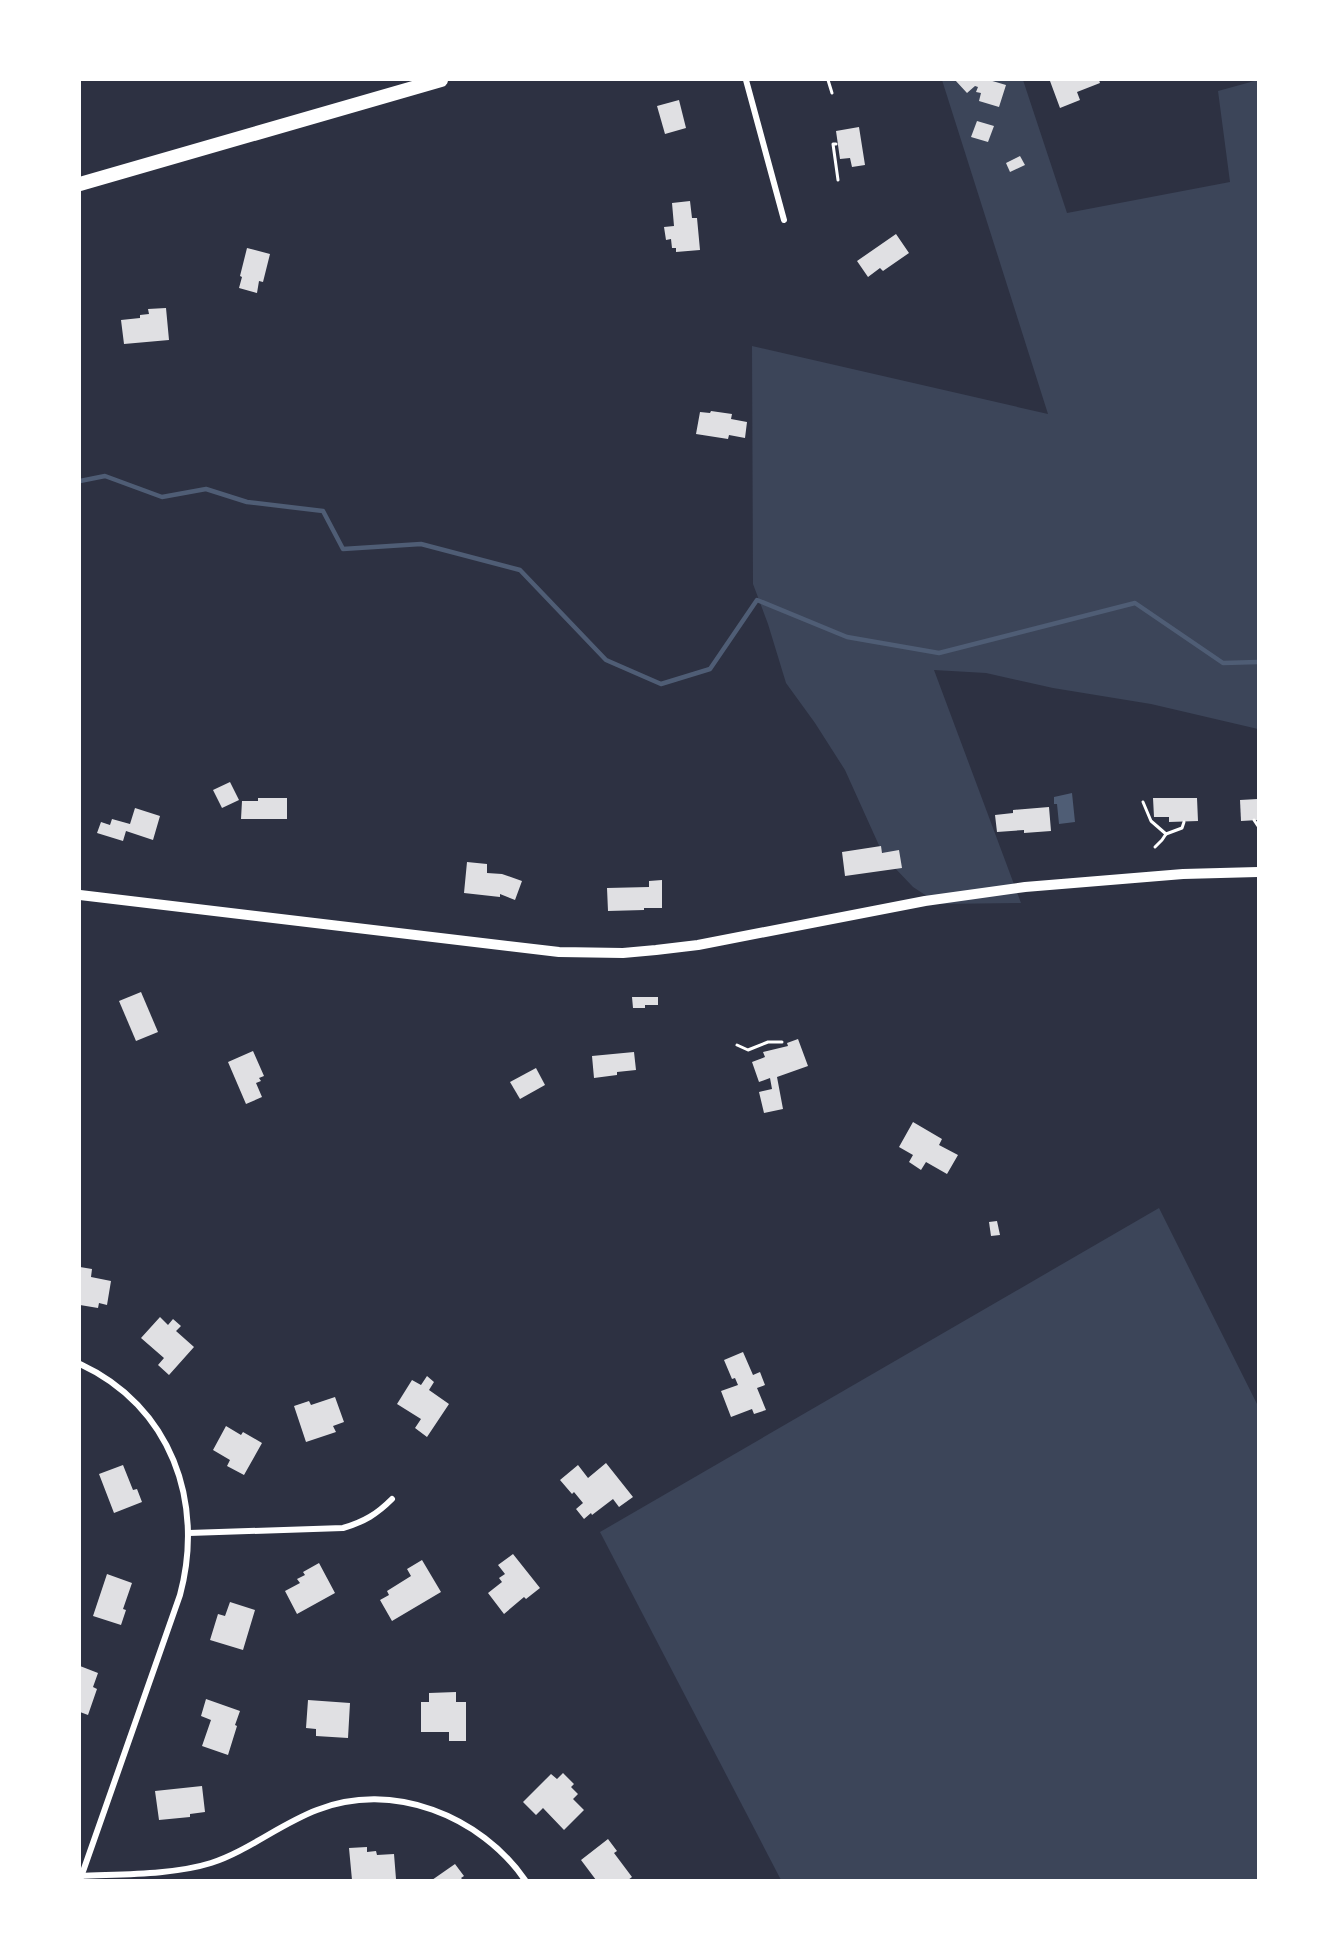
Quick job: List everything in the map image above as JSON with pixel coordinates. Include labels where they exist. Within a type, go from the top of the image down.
[{"type":"main road","points":[[80,184],[441,80]]},
{"type":"street","points":[[746,80],[784,220]]},
{"type":"street","points":[[80,896],[548,950],[623,953],[698,945],[976,892],[1184,874],[1258,872]]},
{"type":"street","points":[[80,1364],[134,1401],[160,1434],[178,1472],[186,1502],[189,1533],[185,1575],[180,1595],[80,1878],[178,1870],[210,1863],[227,1857],[317,1809],[366,1799],[404,1802],[448,1815],[486,1837],[502,1852],[525,1881]]},
{"type":"street","points":[[189,1533],[343,1528],[376,1515],[392,1499]]},
{"type":"path","points":[[828,80],[832,93]]},
{"type":"path","points":[[836,144],[833,144],[838,180]]},
{"type":"path","points":[[1143,802],[1151,821],[1166,834]]},
{"type":"path","points":[[1254,820],[1258,826]]},
{"type":"path","points":[[1155,847],[1166,834],[1182,828],[1184,822]]},
{"type":"path","points":[[737,1045],[743,1050],[748,1050],[768,1042],[782,1042]]},
{"type":"shaded area","points":[[942,80],[1023,80],[1067,213],[1230,182],[1218,91],[1258,80],[1258,729],[1151,704],[1053,688],[986,673],[934,670],[1021,903],[939,904],[913,887],[894,867],[882,852],[845,770],[786,683],[753,584],[752,346],[1048,414]]},
{"type":"shaded area","points":[[1072,793],[1075,822],[1059,824],[1054,797]]},
{"type":"shaded area","points":[[1159,1208],[1258,1406],[1258,1880],[781,1880],[600,1532]]},
{"type":"building","points":[[955,80],[989,80],[1006,85],[999,107],[979,101],[981,93],[976,92],[978,87],[975,86],[967,93]]},
{"type":"building","points":[[1099,80],[1100,83],[1077,92],[1080,100],[1060,108],[1050,81]]},
{"type":"building","points":[[679,100],[686,128],[665,134],[657,106]]},
{"type":"building","points":[[977,121],[994,126],[988,142],[971,137]]},
{"type":"building","points":[[859,127],[865,165],[852,167],[850,158],[840,159],[836,131]]},
{"type":"building","points":[[1020,156],[1025,165],[1010,172],[1006,163]]},
{"type":"building","points":[[690,201],[692,218],[697,218],[700,250],[676,252],[676,248],[672,248],[671,239],[666,240],[664,227],[674,226],[672,203]]},
{"type":"building","points":[[896,234],[909,253],[883,271],[880,268],[868,277],[857,261]]},
{"type":"building","points":[[247,248],[270,254],[263,282],[259,281],[257,293],[239,288]]},
{"type":"building","points":[[166,308],[169,340],[124,344],[121,320],[140,318],[140,315],[149,314],[148,309]]},
{"type":"building","points":[[711,411],[732,414],[731,419],[747,422],[745,438],[729,435],[728,439],[696,434],[700,412],[710,413]]},
{"type":"building","points":[[230,782],[239,800],[222,808],[213,790]]},
{"type":"building","points":[[258,798],[287,798],[287,819],[241,819],[242,801],[258,801]]},
{"type":"building","points":[[1153,798],[1197,798],[1198,821],[1169,822],[1169,817],[1154,817]]},
{"type":"building","points":[[1258,799],[1258,820],[1241,821],[1240,800]]},
{"type":"building","points":[[1049,807],[1051,831],[997,832],[995,815],[1013,813],[1013,810]]},
{"type":"building","points":[[135,808],[160,816],[153,840],[126,831],[123,841],[97,833],[101,822],[110,825],[112,819],[130,824]]},
{"type":"building","points":[[881,846],[882,853],[899,850],[902,868],[845,876],[842,852]]},
{"type":"building","points":[[467,862],[487,864],[487,873],[502,874],[522,881],[515,900],[500,894],[500,897],[464,893]]},
{"type":"building","points":[[662,880],[662,908],[608,911],[607,888],[649,887],[649,881]]},
{"type":"building","points":[[141,992],[158,1032],[136,1041],[119,1001]]},
{"type":"building","points":[[632,997],[658,997],[658,1005],[633,1008]]},
{"type":"building","points":[[798,1039],[808,1066],[777,1077],[783,1109],[764,1113],[759,1092],[772,1089],[770,1078],[759,1082],[752,1062],[765,1057],[763,1052],[788,1046],[787,1043]]},
{"type":"building","points":[[253,1051],[264,1076],[256,1083],[262,1097],[246,1104],[228,1062]]},
{"type":"building","points":[[634,1052],[636,1070],[594,1078],[592,1056]]},
{"type":"building","points":[[536,1068],[545,1085],[520,1099],[510,1082]]},
{"type":"building","points":[[913,1122],[942,1139],[939,1145],[958,1155],[947,1174],[926,1162],[921,1170],[909,1162],[913,1155],[899,1147]]},
{"type":"building","points":[[997,1221],[1000,1235],[991,1236],[989,1222]]},
{"type":"building","points":[[80,1267],[92,1269],[91,1277],[111,1281],[107,1305],[99,1303],[98,1308],[80,1305]]},
{"type":"building","points":[[160,1317],[168,1325],[173,1319],[181,1326],[176,1331],[194,1347],[169,1375],[158,1365],[164,1358],[141,1338]]},
{"type":"building","points":[[743,1352],[753,1375],[760,1372],[765,1385],[757,1388],[766,1410],[754,1414],[752,1409],[731,1417],[721,1391],[738,1385],[735,1378],[732,1379],[724,1360]]},
{"type":"building","points":[[427,1376],[434,1382],[429,1390],[449,1404],[427,1437],[415,1428],[421,1419],[397,1404],[412,1380],[421,1385]]},
{"type":"building","points":[[335,1397],[344,1422],[333,1426],[336,1432],[306,1442],[294,1406],[309,1401],[311,1405]]},
{"type":"building","points":[[226,1426],[241,1435],[243,1432],[262,1443],[244,1475],[227,1466],[230,1460],[213,1450]]},
{"type":"building","points":[[606,1463],[633,1497],[619,1507],[613,1499],[584,1519],[576,1509],[583,1503],[560,1480],[578,1465],[588,1478]]},
{"type":"building","points":[[123,1465],[133,1490],[137,1489],[142,1502],[114,1513],[99,1474]]},
{"type":"building","points":[[513,1554],[540,1588],[526,1599],[524,1597],[504,1614],[488,1593],[502,1582],[499,1578],[505,1574],[498,1565]]},
{"type":"building","points":[[422,1560],[441,1592],[392,1621],[380,1600],[389,1595],[387,1591],[411,1576],[407,1569]]},
{"type":"building","points":[[319,1563],[335,1593],[297,1614],[285,1591],[300,1583],[297,1579],[305,1575],[303,1572]]},
{"type":"building","points":[[107,1574],[132,1583],[123,1609],[126,1610],[121,1625],[93,1616]]},
{"type":"building","points":[[230,1602],[255,1610],[243,1650],[210,1640],[218,1614],[225,1616]]},
{"type":"building","points":[[80,1666],[98,1673],[93,1687],[97,1689],[88,1715],[80,1712]]},
{"type":"building","points":[[456,1692],[456,1702],[466,1702],[466,1741],[449,1741],[449,1732],[421,1732],[421,1702],[429,1702],[429,1693]]},
{"type":"building","points":[[206,1699],[240,1711],[228,1755],[202,1746],[211,1720],[201,1716]]},
{"type":"building","points":[[308,1700],[350,1703],[348,1738],[316,1736],[316,1729],[306,1728]]},
{"type":"building","points":[[563,1773],[574,1784],[571,1787],[578,1794],[573,1799],[584,1810],[564,1830],[543,1808],[536,1815],[523,1802],[551,1774],[557,1779]]},
{"type":"building","points":[[202,1786],[205,1812],[190,1814],[190,1817],[159,1820],[155,1791]]},
{"type":"building","points":[[608,1839],[617,1851],[614,1853],[632,1877],[628,1880],[596,1880],[581,1860]]},
{"type":"building","points":[[367,1847],[367,1852],[376,1851],[377,1855],[394,1854],[396,1879],[352,1880],[349,1848]]},
{"type":"building","points":[[455,1864],[464,1876],[461,1878],[463,1880],[432,1880]]},
{"type":"waterway","points":[[80,481],[105,476],[162,497],[206,489],[247,502],[323,511],[343,549],[421,544],[520,570],[606,660],[661,684],[710,669],[757,600],[847,637],[939,653],[1135,603],[1223,663],[1258,662]]}]
